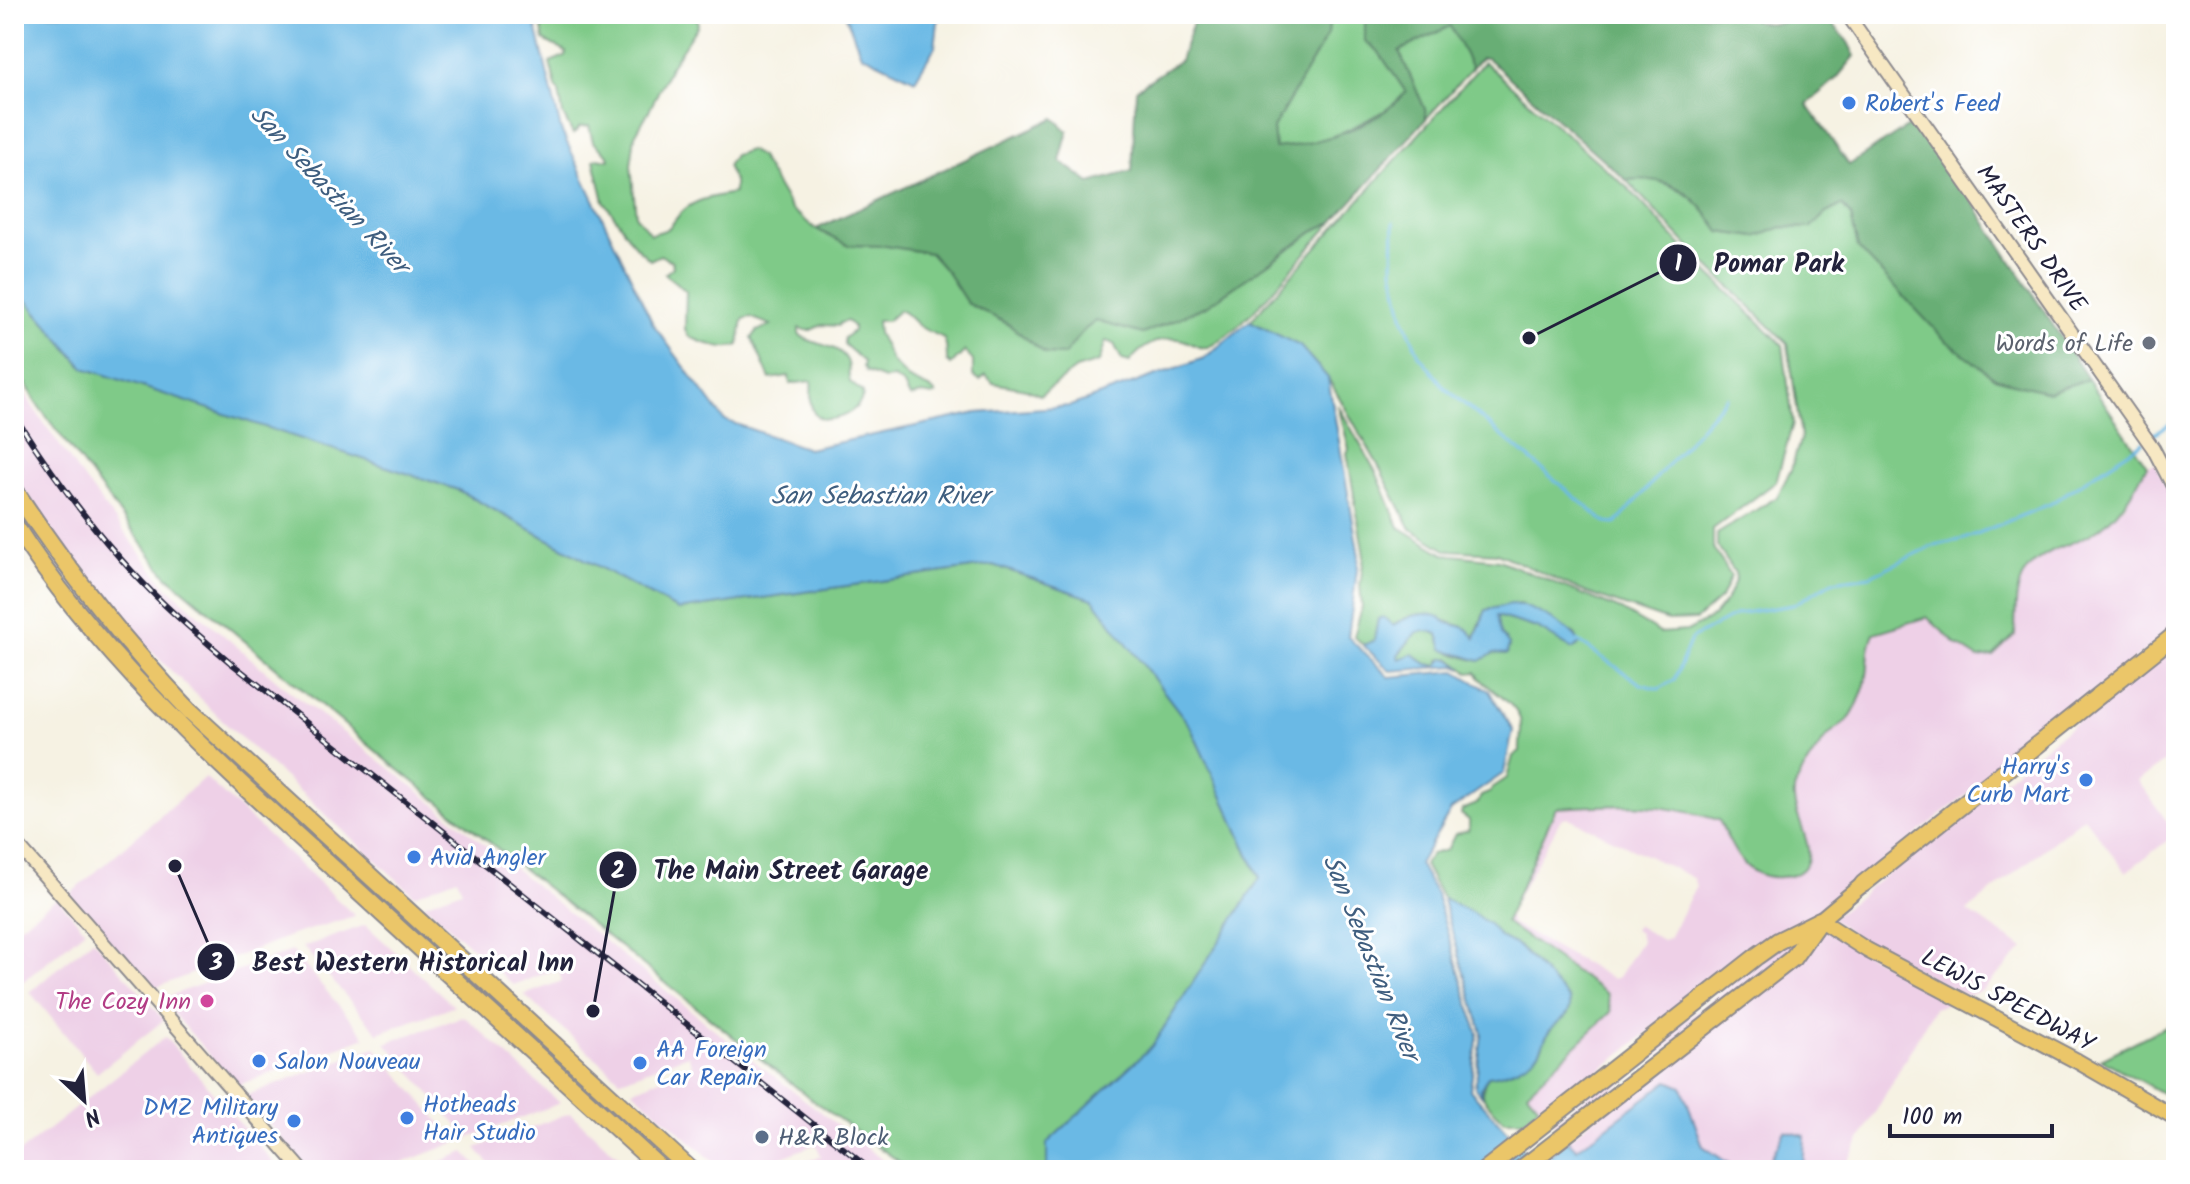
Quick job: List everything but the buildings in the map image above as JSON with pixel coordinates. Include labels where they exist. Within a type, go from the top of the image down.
[{"type":"highway","points":[[14,489],[88,595],[189,710],[691,1170]]},
{"type":"highway","points":[[14,524],[58,589],[97,638],[183,730],[662,1170]]},
{"type":"highway","points":[[1863,884],[2176,634]]},
{"type":"highway","points":[[1485,1170],[1757,956],[1778,941],[1820,920]]},
{"type":"highway","points":[[1520,1170],[1793,958],[1820,920]]},
{"type":"main road","points":[[1820,920],[1863,884]]},
{"type":"main road","name":"LEWIS SPEEDWAY","points":[[1820,920],[1867,950],[2077,1061],[2176,1118]]},
{"type":"street","name":"MASTERS DRIVE","points":[[1847,14],[2153,448],[2176,492]]},
{"type":"street","points":[[14,841],[302,1170]]},
{"type":"shaded area","points":[[14,371],[33,407],[77,470],[165,585],[288,690],[740,1050],[896,1170],[785,1170],[821,1156],[816,1144],[750,1170],[723,1170],[632,1090],[692,1066],[688,1055],[621,1080],[524,995],[562,981],[558,969],[513,985],[424,904],[462,890],[457,878],[414,895],[229,727],[121,622],[44,522],[14,475]]},
{"type":"shaded area","points":[[2155,463],[2176,507],[2176,626],[1820,912],[1754,950],[1545,1113],[1526,1092],[1607,993],[1505,922],[1508,915],[1511,923],[1613,979],[1618,977],[1641,941],[1639,933],[1634,930],[1636,925],[1662,940],[1669,938],[1696,886],[1693,878],[1567,817],[1561,819],[1509,913],[1556,808],[1639,804],[1688,811],[1719,820],[1739,861],[1791,877],[1802,869],[1809,857],[1795,808],[1795,788],[1814,754],[1832,732],[1850,719],[1867,675],[1867,649],[1874,633],[1927,617],[1943,632],[2015,635],[2016,589],[2028,567],[2053,550],[2093,533],[2125,505],[2147,466]]},
{"type":"shaded area","points":[[2176,642],[2176,754],[2138,781],[2176,834],[2126,872],[2084,817],[1967,911],[2024,948],[1983,990],[1966,996],[1869,945],[1831,919]]},
{"type":"shaded area","points":[[205,777],[355,916],[292,935],[152,989],[69,895]]},
{"type":"shaded area","points":[[57,898],[85,930],[14,989],[14,930]]},
{"type":"shaded area","points":[[366,925],[454,1006],[378,1033],[303,947]]},
{"type":"shaded area","points":[[1822,928],[1951,1002],[1934,1008],[1843,1170],[1803,1170],[1803,1163],[1769,1162],[1758,1170],[1738,1170],[1703,1146],[1682,1087],[1576,1149],[1568,1140]]},
{"type":"shaded area","points":[[1801,937],[1789,954],[1560,1131],[1553,1122],[1781,946]]},
{"type":"shaded area","points":[[93,939],[164,1020],[97,1073],[30,992]]},
{"type":"shaded area","points":[[292,951],[366,1037],[236,1086],[161,999]]},
{"type":"shaded area","points":[[464,1016],[560,1103],[468,1138],[386,1043]]},
{"type":"shaded area","points":[[165,1037],[280,1170],[14,1170],[14,1157]]},
{"type":"shaded area","points":[[375,1047],[457,1142],[384,1170],[309,1170],[245,1096]]},
{"type":"shaded area","points":[[570,1113],[634,1170],[495,1170],[476,1148]]},
{"type":"shaded area","points":[[465,1152],[481,1170],[419,1170]]},
{"type":"green space","points":[[539,14],[697,14],[698,25],[670,67],[635,135],[631,165],[636,216],[650,234],[669,228],[685,209],[696,202],[734,193],[734,181],[727,166],[734,155],[749,150],[760,157],[791,209],[816,229],[847,245],[886,246],[930,253],[967,303],[1008,324],[1046,354],[1064,355],[1083,331],[1096,321],[1143,334],[1208,305],[1319,228],[1333,222],[1258,306],[1212,345],[1200,347],[1176,339],[1161,340],[1146,347],[1130,362],[1122,360],[1114,344],[1106,341],[1099,362],[1076,369],[1040,395],[993,383],[986,375],[980,380],[973,376],[973,361],[965,351],[951,365],[947,361],[944,339],[919,326],[899,310],[887,321],[877,321],[878,333],[892,362],[909,379],[931,389],[936,394],[933,396],[922,394],[910,397],[904,385],[894,378],[884,379],[866,372],[864,362],[844,344],[844,338],[853,331],[853,326],[847,321],[838,326],[822,325],[809,331],[799,328],[799,334],[804,338],[833,348],[844,356],[849,365],[850,382],[863,393],[857,406],[843,416],[819,418],[811,405],[811,381],[790,384],[789,376],[770,379],[752,338],[757,331],[771,325],[750,317],[743,319],[739,345],[733,347],[714,345],[688,336],[685,329],[686,291],[665,274],[673,267],[672,261],[660,255],[650,260],[635,246],[604,201],[594,160],[609,160],[608,155],[593,142],[589,126],[580,127],[573,134],[563,115],[550,62],[565,56],[566,52],[544,40]]},
{"type":"green space","points":[[1196,14],[1330,14],[1328,34],[1273,128],[1275,148],[1310,142],[1363,124],[1394,104],[1406,92],[1378,51],[1365,41],[1368,14],[1743,14],[1757,21],[1782,23],[1791,14],[1825,14],[1848,42],[1855,56],[1837,78],[1807,104],[1849,165],[1916,121],[1971,199],[2088,379],[2048,392],[1995,378],[1944,339],[1858,248],[1851,216],[1842,205],[1826,213],[1810,228],[1782,227],[1756,237],[1720,232],[1692,198],[1670,184],[1643,179],[1626,180],[1487,58],[1481,58],[1472,68],[1450,26],[1399,51],[1425,109],[1426,119],[1333,222],[1319,228],[1208,305],[1143,334],[1096,321],[1083,331],[1064,355],[1046,354],[1008,324],[967,303],[930,253],[886,246],[847,245],[816,229],[1054,118],[1068,131],[1060,161],[1090,183],[1132,171],[1136,89],[1180,60]]},
{"type":"green space","points":[[1330,14],[1368,14],[1365,41],[1378,51],[1406,92],[1393,107],[1339,134],[1307,145],[1275,148],[1273,128],[1328,34]]},
{"type":"green space","points":[[1450,25],[1472,68],[1426,119],[1425,109],[1399,51]]},
{"type":"green space","points":[[1484,62],[1630,190],[1694,259],[1783,345],[1793,423],[1776,482],[1713,529],[1713,548],[1731,576],[1721,598],[1696,620],[1668,621],[1587,593],[1497,553],[1446,550],[1411,529],[1328,378],[1300,346],[1250,321]]},
{"type":"green space","points":[[1648,178],[1672,186],[1690,197],[1720,232],[1756,237],[1782,227],[1810,228],[1826,213],[1842,205],[1851,216],[1858,248],[1945,339],[1995,378],[2048,392],[2088,379],[2147,466],[2124,504],[2101,527],[2032,564],[2017,594],[2015,635],[1993,656],[1978,658],[1956,644],[1927,617],[1874,633],[1866,680],[1854,711],[1823,742],[1795,787],[1795,807],[1808,851],[1803,869],[1798,873],[1768,877],[1748,868],[1719,820],[1697,814],[1638,805],[1556,808],[1505,922],[1607,994],[1611,1012],[1527,1092],[1539,1106],[1524,1120],[1504,1120],[1483,1096],[1488,1076],[1501,1074],[1535,1057],[1549,1031],[1568,1013],[1569,999],[1518,946],[1500,937],[1473,913],[1442,898],[1424,865],[1431,854],[1447,850],[1455,834],[1469,830],[1469,820],[1461,814],[1462,810],[1477,804],[1481,796],[1491,792],[1507,778],[1513,756],[1520,751],[1520,719],[1511,705],[1485,684],[1476,672],[1469,673],[1450,658],[1440,660],[1437,666],[1427,664],[1415,655],[1399,659],[1398,655],[1414,636],[1424,631],[1438,634],[1443,646],[1467,658],[1480,661],[1494,653],[1507,654],[1509,645],[1501,634],[1495,615],[1539,629],[1563,644],[1580,644],[1575,635],[1520,604],[1486,610],[1474,638],[1462,627],[1426,615],[1408,617],[1392,625],[1378,619],[1374,641],[1363,645],[1354,636],[1362,607],[1360,586],[1364,556],[1347,453],[1349,449],[1338,405],[1377,474],[1399,527],[1444,554],[1499,560],[1621,610],[1660,633],[1687,631],[1713,617],[1726,601],[1736,579],[1717,546],[1717,534],[1777,497],[1791,470],[1801,437],[1788,344],[1626,180]]},
{"type":"green space","points":[[14,285],[84,368],[458,490],[678,610],[993,565],[1093,599],[1190,726],[1260,878],[1152,1047],[1047,1143],[1047,1170],[911,1170],[815,1102],[389,762],[166,575],[37,404],[14,361]]},
{"type":"green space","points":[[2176,1021],[2176,1101],[2101,1059]]},
{"type":"water","name":"San Sebastian River","points":[[14,14],[533,14],[561,130],[653,324],[724,420],[808,449],[977,413],[1070,406],[1204,358],[1250,321],[1300,346],[1328,378],[1359,556],[1348,637],[1389,677],[1456,671],[1489,691],[1513,730],[1504,773],[1451,810],[1419,864],[1436,894],[1478,1034],[1470,1090],[1542,1170],[1047,1170],[1047,1143],[1152,1046],[1260,878],[1190,726],[1093,599],[993,565],[678,610],[458,490],[84,368],[14,285]]},
{"type":"water","points":[[845,14],[939,14],[935,47],[915,80],[861,54]]},
{"type":"water","points":[[1511,604],[1550,618],[1569,631],[1580,644],[1572,649],[1537,628],[1497,616],[1501,634],[1509,645],[1507,654],[1494,653],[1480,661],[1443,649],[1438,634],[1424,631],[1414,636],[1398,655],[1399,659],[1413,654],[1427,664],[1437,666],[1444,658],[1450,659],[1463,669],[1455,666],[1390,671],[1363,645],[1374,641],[1378,619],[1383,617],[1393,625],[1419,614],[1437,616],[1463,627],[1475,638],[1486,610]]},
{"type":"water","points":[[1442,898],[1473,913],[1500,937],[1518,946],[1569,999],[1568,1013],[1549,1031],[1539,1052],[1515,1068],[1488,1076],[1481,1088],[1482,1096],[1475,1088],[1482,1033]]},
{"type":"water","points":[[1668,1081],[1682,1087],[1703,1146],[1738,1170],[1549,1170],[1541,1162],[1568,1140],[1577,1149]]},
{"type":"water","points":[[1785,1131],[1805,1136],[1803,1170],[1758,1170],[1769,1162]]},
{"type":"waterway","points":[[1394,222],[1393,269],[1404,319],[1419,355],[1444,387],[1606,523],[1615,524],[1623,516],[1727,397]]},
{"type":"waterway","points":[[2149,437],[2176,420]]},
{"type":"waterway","points":[[1578,641],[1641,684],[1659,689],[1674,680],[1691,639],[1737,614],[1793,605],[1833,581],[1870,576],[1935,545],[1964,539],[2050,504],[2143,442]]},
{"type":"railway","points":[[14,415],[66,491],[104,539],[144,585],[190,628],[871,1170]]},
{"type":"place","name":"Robert's Feed","points":[[1849,103]]},
{"type":"place","name":"Pomar Park","points":[[1529,338]]},
{"type":"place","name":"Words of Life","points":[[2149,343]]},
{"type":"place","name":"Harry's Curb Mart","points":[[2086,780]]},
{"type":"place","name":"Avid Angler","points":[[414,857]]},
{"type":"place","name":"Best Western Historical Inn","points":[[175,866]]},
{"type":"place","name":"The Cozy Inn","points":[[207,1001]]},
{"type":"place","name":"The Main Street Garage","points":[[593,1011]]},
{"type":"place","name":"Salon Nouveau","points":[[259,1061]]},
{"type":"place","name":"AA Foreign Car Repair","points":[[640,1063]]},
{"type":"place","name":"Hotheads Hair Studio","points":[[407,1118]]},
{"type":"place","name":"DMZ Military Antiques","points":[[294,1121]]},
{"type":"place","name":"H&R Block","points":[[762,1137]]}]
